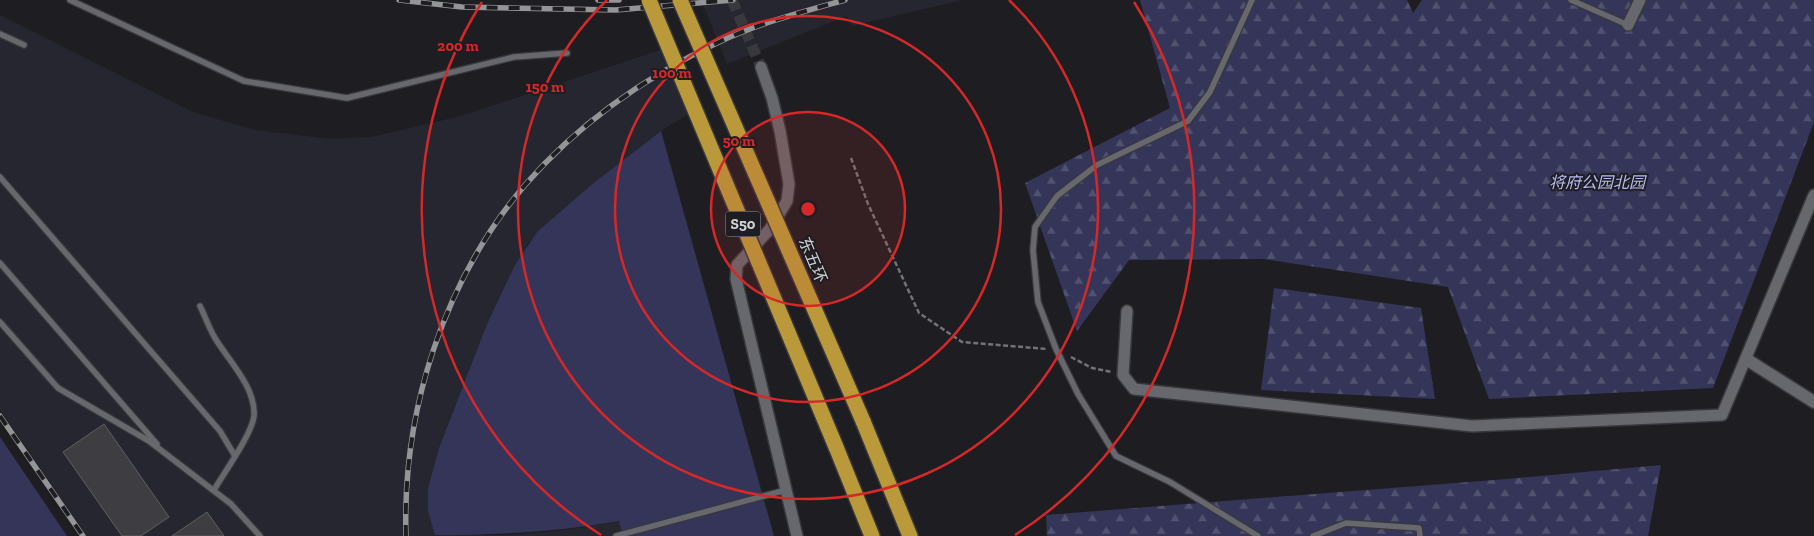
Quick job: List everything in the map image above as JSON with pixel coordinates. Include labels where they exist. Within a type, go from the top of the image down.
[{"type":"highway","name":"S50","points":[[649,0],[872,536]]},
{"type":"highway","name":"东五环","points":[[680,0],[863,421],[910,536]]},
{"type":"street","points":[[1628,25],[1640,0]]},
{"type":"street","points":[[761,67],[772,98],[780,131],[789,184],[787,201],[770,229],[736,265],[736,279],[797,536]]},
{"type":"street","points":[[1127,311],[1124,375],[1134,389],[1472,426],[1722,415],[1814,195]]},
{"type":"street","points":[[1746,359],[1814,402]]},
{"type":"lane","points":[[70,0],[244,81],[347,98],[514,57],[567,53]]},
{"type":"lane","points":[[1252,0],[1210,92],[1188,121],[1097,165],[1057,196],[1035,227],[1033,250],[1038,302],[1056,349],[1078,394],[1116,456],[1170,482],[1258,536]]},
{"type":"lane","points":[[1570,0],[1628,25]]},
{"type":"lane","points":[[0,34],[24,45]]},
{"type":"lane","points":[[0,177],[220,431],[235,456]]},
{"type":"lane","points":[[0,263],[165,453]]},
{"type":"lane","points":[[200,306],[214,337],[242,379],[253,406],[254,416],[250,430],[214,490]]},
{"type":"lane","points":[[0,322],[58,388],[149,441],[232,504],[260,536]]},
{"type":"lane","points":[[616,536],[786,490]]},
{"type":"lane","points":[[1313,536],[1346,523],[1419,528],[1420,536]]},
{"type":"path","points":[[851,158],[868,204],[919,313],[962,342],[1056,349],[1092,368],[1124,375]]},
{"type":"shaded area","points":[[701,0],[962,0],[852,26],[847,16],[727,64]]},
{"type":"shaded area","points":[[0,15],[193,112],[255,130],[331,139],[371,137],[461,116],[663,49],[688,114],[661,131],[591,185],[537,232],[527,245],[487,324],[439,448],[428,488],[435,535],[510,535],[574,529],[620,521],[623,536],[87,536],[0,410]]},
{"type":"green space","name":"将府公园北园","points":[[1140,0],[1407,0],[1413,13],[1422,0],[1814,0],[1814,122],[1713,388],[1489,399],[1448,287],[1263,259],[1129,260],[1077,331],[1025,183],[1170,108]]},
{"type":"green space","points":[[661,131],[774,536],[623,536],[619,521],[527,532],[435,535],[428,511],[428,488],[439,448],[487,324],[515,265],[537,232],[591,185]]},
{"type":"green space","points":[[1274,288],[1421,308],[1435,399],[1261,390]]},
{"type":"green space","points":[[0,437],[67,536],[0,536]]},
{"type":"green space","points":[[1661,465],[1648,536],[1047,536],[1046,515]]},
{"type":"building","points":[[104,424],[169,517],[141,536],[122,536],[63,452]]},
{"type":"building","points":[[207,512],[224,536],[172,536]]},
{"type":"tunnel","points":[[732,0],[761,67]]},
{"type":"railway","points":[[399,0],[462,7],[616,10],[733,0]]},
{"type":"railway","points":[[598,0],[619,0]]},
{"type":"railway","points":[[406,536],[407,489],[412,442],[421,395],[434,349],[451,305],[472,262],[496,222],[525,185],[591,122],[615,103],[666,70],[692,55],[750,29],[845,0]]},
{"type":"railway","points":[[0,416],[83,536]]}]
